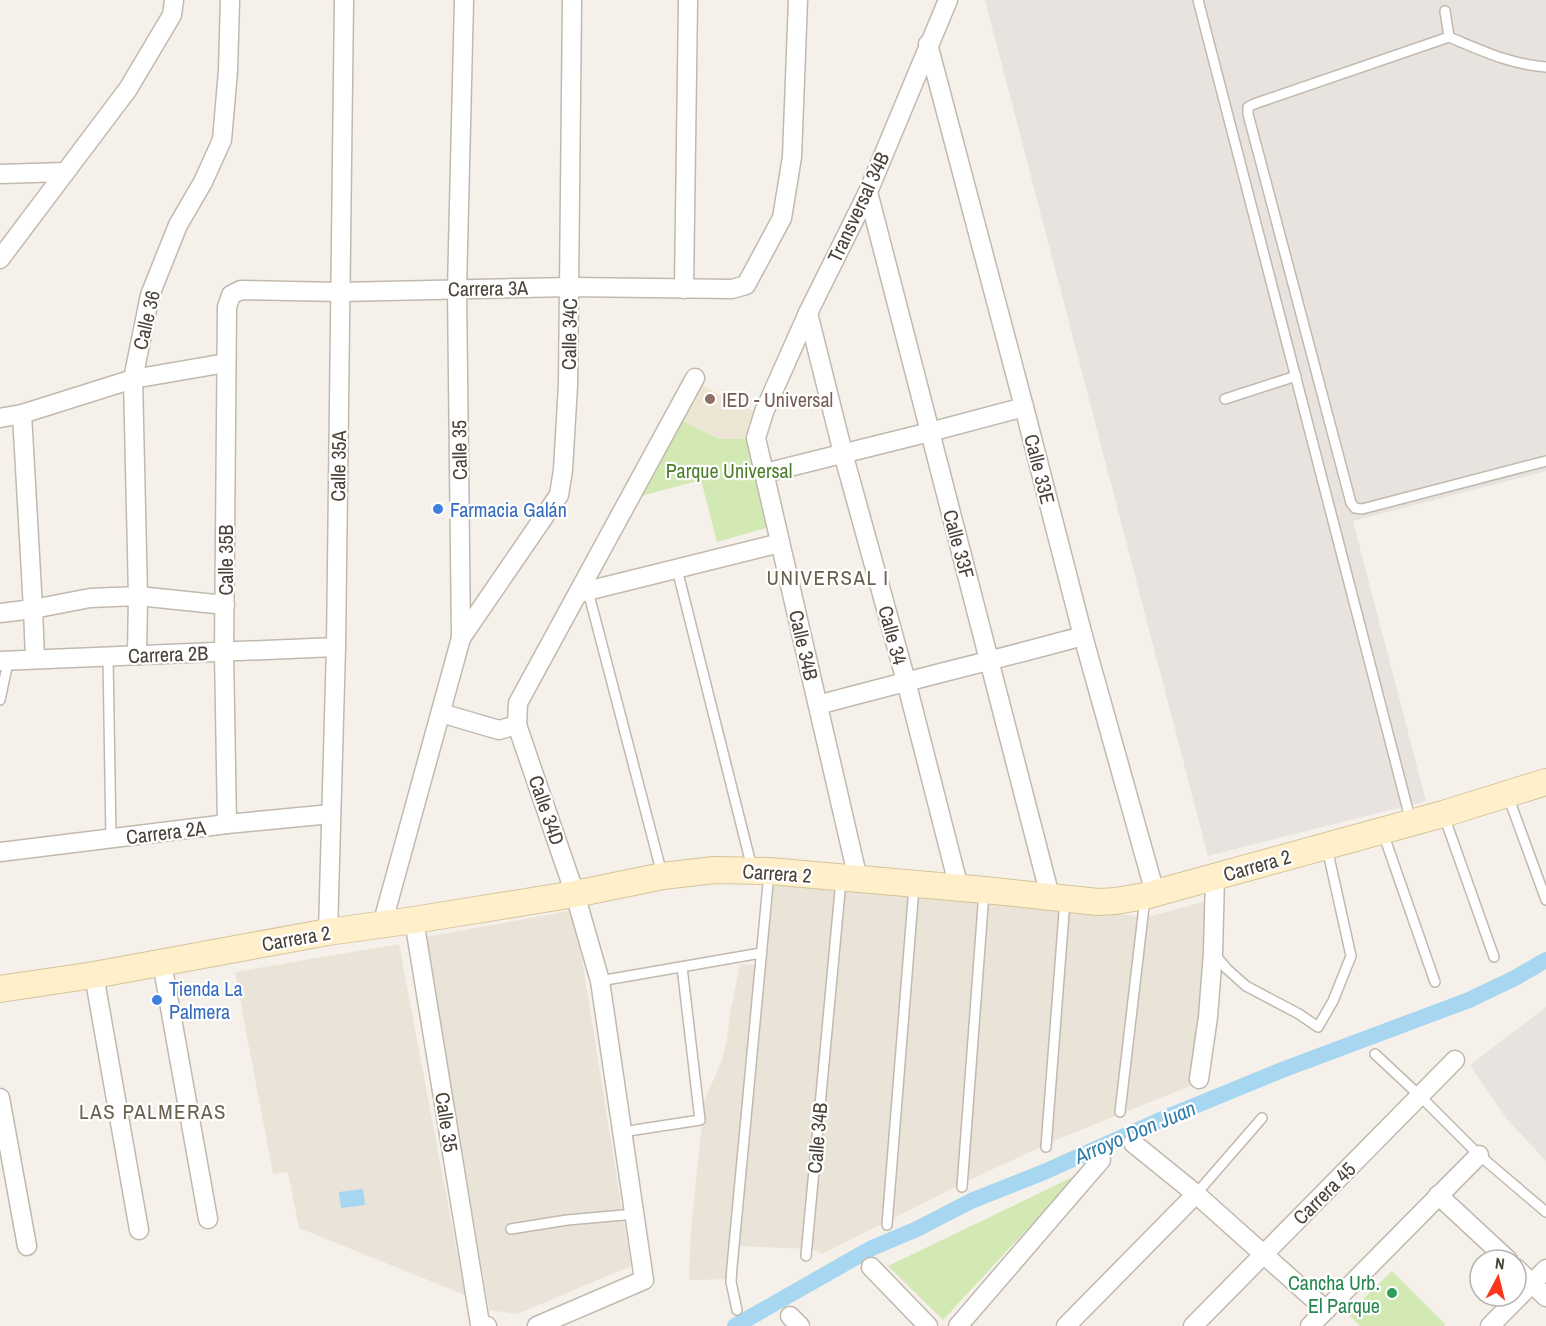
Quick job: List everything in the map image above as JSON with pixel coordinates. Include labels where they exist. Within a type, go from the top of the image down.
[{"type":"street","points":[[0,259],[128,89],[172,15],[174,0]]},
{"type":"street","name":"Calle 36","points":[[137,655],[138,596],[133,379],[150,295],[178,225],[204,182],[222,140],[228,71],[230,0]]},
{"type":"street","name":"Calle 35A","points":[[328,932],[336,647],[344,0]]},
{"type":"street","name":"Calle 35","points":[[382,925],[461,638],[457,289],[464,0]]},
{"type":"street","name":"Calle 34C","points":[[461,638],[559,495],[563,470],[568,385],[572,0]]},
{"type":"street","points":[[684,289],[688,0]]},
{"type":"street","name":"Carrera 3A","points":[[231,296],[241,290],[340,292],[570,287],[732,289],[746,285],[782,218],[792,158],[798,0]]},
{"type":"street","name":"Transversal 34B","points":[[764,412],[808,313],[868,192],[948,0]]},
{"type":"street","name":"Calle 33E","points":[[928,44],[1150,894]]},
{"type":"street","points":[[0,174],[65,172]]},
{"type":"street","name":"Calle 33F","points":[[868,192],[990,662],[1058,897]]},
{"type":"street","name":"Calle 35B","points":[[227,824],[224,652],[226,363],[227,307],[231,296]]},
{"type":"street","name":"Calle 34","points":[[808,313],[959,888]]},
{"type":"street","points":[[0,418],[22,414],[133,379],[226,363]]},
{"type":"street","name":"Calle 34D","points":[[537,1326],[644,1280],[600,981],[575,894],[517,725],[518,704],[584,592],[694,378]]},
{"type":"street","points":[[765,473],[1024,407]]},
{"type":"street","name":"Calle 34B","points":[[764,412],[756,438],[818,705],[849,878]]},
{"type":"street","points":[[22,414],[35,659]]},
{"type":"street","points":[[584,592],[780,543]]},
{"type":"street","points":[[0,613],[90,598],[138,596],[225,605]]},
{"type":"street","points":[[818,705],[1083,636]]},
{"type":"street","name":"Carrera 2B","points":[[4,662],[336,647]]},
{"type":"street","points":[[441,713],[499,730],[517,725]]},
{"type":"street","name":"Carrera 2","points":[[0,989],[94,975],[328,932],[575,894],[663,876],[714,870],[761,871],[1098,902],[1116,901],[1215,877],[1411,823],[1546,782]]},
{"type":"street","name":"Carrera 2A","points":[[0,852],[227,824],[332,814]]},
{"type":"street","points":[[1199,1079],[1208,1017],[1215,877]]},
{"type":"street","name":"Calle 35","points":[[414,920],[484,1325]]},
{"type":"street","points":[[162,963],[208,1220]]},
{"type":"street","points":[[94,975],[139,1230]]},
{"type":"street","name":"Carrera 45","points":[[1193,1326],[1455,1060]]},
{"type":"street","points":[[0,1098],[27,1246]]},
{"type":"street","points":[[1133,1143],[1196,1194],[1326,1310]]},
{"type":"street","points":[[1310,1326],[1479,1155]]},
{"type":"street","points":[[963,1324],[1101,1160]]},
{"type":"street","points":[[1066,1326],[1196,1194]]},
{"type":"street","points":[[1438,1195],[1495,1248]]},
{"type":"street","points":[[871,1267],[928,1326]]},
{"type":"street","points":[[1490,1326],[1546,1269]]},
{"type":"street","points":[[1528,1279],[1546,1297]]},
{"type":"lane","points":[[1198,0],[1411,823]]},
{"type":"lane","points":[[1445,11],[1449,37]]},
{"type":"lane","points":[[1546,67],[1500,59],[1449,37],[1248,107],[1351,503],[1355,508],[1362,509],[1546,461]]},
{"type":"lane","points":[[1225,399],[1296,376]]},
{"type":"lane","points":[[677,568],[761,871],[761,953],[731,1282],[737,1310]]},
{"type":"lane","points":[[584,592],[663,876]]},
{"type":"lane","points":[[108,657],[111,838]]},
{"type":"lane","points":[[0,699],[4,662]]},
{"type":"lane","points":[[1507,794],[1546,900]]},
{"type":"lane","points":[[1443,814],[1494,957]]},
{"type":"lane","points":[[1382,831],[1436,982]]},
{"type":"lane","points":[[1213,953],[1246,986],[1299,1014],[1318,1027],[1333,1001],[1351,956],[1326,846]]},
{"type":"lane","name":"Calle 34B","points":[[806,1256],[849,878]]},
{"type":"lane","points":[[887,1225],[914,884]]},
{"type":"lane","points":[[962,1186],[984,890]]},
{"type":"lane","name":"Calle 33E","points":[[1120,1112],[1150,894]]},
{"type":"lane","name":"Calle 33F","points":[[1046,1147],[1058,897]]},
{"type":"lane","points":[[600,981],[761,953]]},
{"type":"lane","points":[[622,1132],[700,1120],[682,967]]},
{"type":"lane","points":[[1375,1054],[1479,1155],[1546,1212]]},
{"type":"lane","points":[[1196,1194],[1262,1118]]},
{"type":"lane","points":[[511,1229],[567,1220],[635,1214]]},
{"type":"shaded area","points":[[985,0],[1546,0],[1546,471],[1353,521],[1426,801],[1208,856]]},
{"type":"shaded area","name":"IED - Universal","points":[[699,384],[760,414],[752,439],[720,439],[680,420]]},
{"type":"shaded area","points":[[769,883],[1147,917],[1211,900],[1195,1084],[1058,1139],[967,1181],[822,1254],[812,1249],[738,1246],[733,1279],[689,1280],[691,1230],[704,1102],[722,1060],[740,964],[762,966]]},
{"type":"shaded area","points":[[574,910],[631,1266],[517,1314],[489,1310],[426,937]]},
{"type":"shaded area","points":[[399,944],[465,1295],[299,1228],[288,1172],[273,1174],[235,972]]},
{"type":"shaded area","points":[[1546,1007],[1546,1161],[1506,1118],[1470,1065]]},
{"type":"green space","name":"Parque Universal","points":[[680,420],[720,439],[752,439],[773,526],[717,542],[701,480],[641,496]]},
{"type":"green space","points":[[1077,1175],[943,1320],[888,1266]]},
{"type":"green space","name":"Cancha Urb. El Parque","points":[[1392,1271],[1445,1324],[1444,1326],[1360,1326],[1348,1314]]},
{"type":"water","points":[[363,1189],[365,1205],[341,1208],[339,1192]]},
{"type":"waterway","name":"Arroyo Don Juan","points":[[735,1326],[872,1248],[917,1229],[971,1201],[1282,1070],[1469,1000],[1546,960]]},
{"type":"place","name":"IED - Universal","points":[[710,399]]},
{"type":"place","name":"Farmacia Galán","points":[[438,509]]},
{"type":"place","name":"Tienda La Palmera","points":[[157,1000]]},
{"type":"place","name":"Cancha Urb. El Parque","points":[[1392,1293]]},
{"type":"district","name":"UNIVERSAL I","points":[[828,577]]},
{"type":"district","name":"LAS PALMERAS","points":[[153,1111]]}]
